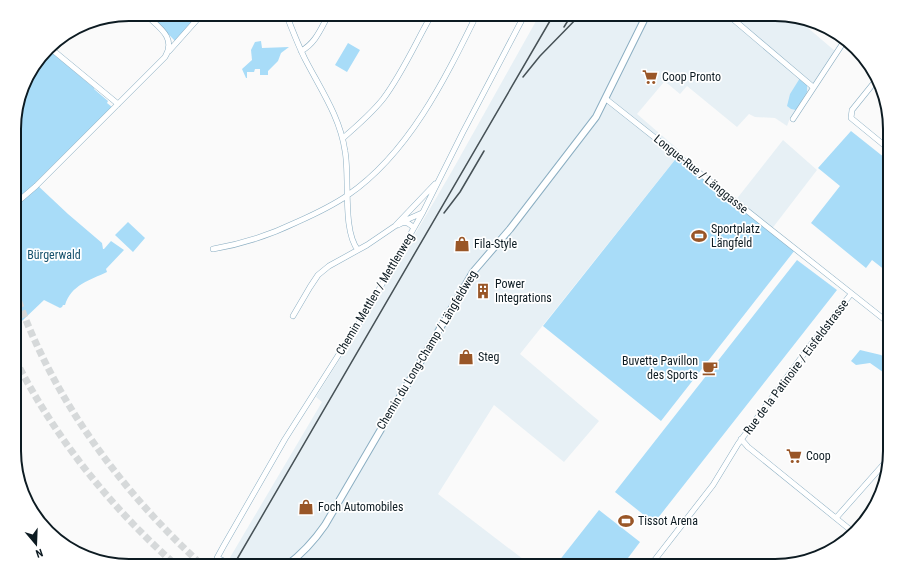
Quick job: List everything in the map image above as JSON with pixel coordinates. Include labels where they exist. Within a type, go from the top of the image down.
[{"type":"main road","name":"Chemin du Long-Champ / Längfeldweg","points":[[294,559],[304,551],[325,525],[473,272],[510,229],[596,118],[644,21]]},
{"type":"street","points":[[152,21],[167,36],[169,44],[168,52]]},
{"type":"street","points":[[21,199],[36,186],[165,57],[196,21]]},
{"type":"street","points":[[289,21],[301,51],[331,107],[343,138],[347,158],[349,227],[354,244],[358,250]]},
{"type":"street","points":[[301,51],[311,45],[325,21]]},
{"type":"street","points":[[343,138],[383,99],[428,21]]},
{"type":"street","points":[[213,249],[256,239],[278,231],[321,211],[348,195],[378,169],[392,155],[431,102],[448,73],[474,21]]},
{"type":"street","name":"Chemin Mettlen / Mettlenweg","points":[[219,559],[217,558],[223,547],[285,439],[370,307],[423,212],[521,21]]},
{"type":"street","points":[[735,21],[813,87]]},
{"type":"street","points":[[793,119],[842,45]]},
{"type":"street","points":[[54,52],[118,104]]},
{"type":"street","points":[[873,84],[852,110],[852,118],[883,144]]},
{"type":"street","name":"Longue-Rue / Länggasse","points":[[606,99],[883,319]]},
{"type":"street","points":[[395,226],[440,178]]},
{"type":"street","points":[[293,316],[318,275],[329,266],[358,250],[395,226],[423,212]]},
{"type":"street","points":[[403,222],[409,223],[414,228]]},
{"type":"street","name":"Rue de la Patinoire / Eisfeldstrasse","points":[[655,559],[712,485],[742,439],[805,353],[851,294]]},
{"type":"street","points":[[742,439],[748,447],[849,529]]},
{"type":"street","points":[[836,518],[882,466]]},
{"type":"shaded area","points":[[536,21],[789,22],[805,26],[835,51],[793,119],[790,118],[787,126],[775,118],[755,117],[749,114],[737,127],[687,86],[680,94],[664,82],[637,114],[681,152],[520,354],[599,421],[564,462],[494,405],[438,494],[523,559],[229,559],[322,402],[316,397],[373,306],[452,171]]},
{"type":"shaded area","points":[[783,140],[817,170],[771,230],[735,201]]},
{"type":"green space","points":[[156,21],[192,21],[175,41]]},
{"type":"green space","points":[[261,41],[262,48],[289,47],[281,53],[278,61],[268,71],[268,75],[260,75],[260,69],[255,69],[254,72],[247,72],[246,78],[242,69],[252,60],[251,50],[255,42]]},
{"type":"green space","points":[[348,43],[360,50],[347,72],[335,65]]},
{"type":"green space","name":"Bürgerwald","points":[[53,53],[94,88],[108,101],[107,103],[112,107],[35,183],[102,243],[103,249],[111,241],[124,250],[106,269],[107,272],[76,288],[68,298],[65,305],[60,308],[44,300],[21,322],[22,115],[29,87],[39,69]]},
{"type":"green space","points":[[800,78],[807,84],[807,92],[796,110],[791,109],[787,106],[790,94]]},
{"type":"green space","points":[[851,131],[883,156],[883,269],[872,260],[866,268],[811,223],[840,186],[818,168]]},
{"type":"green space","points":[[678,156],[795,250],[661,421],[543,326]]},
{"type":"green space","points":[[128,222],[145,238],[133,252],[115,235]]},
{"type":"green space","points":[[797,260],[837,290],[654,523],[615,492]]},
{"type":"green space","points":[[860,350],[881,355],[883,357],[883,372],[870,363],[856,365],[851,361]]},
{"type":"green space","points":[[599,510],[640,542],[627,559],[560,559]]},
{"type":"tunnel","points":[[21,307],[48,368],[69,405],[92,440],[117,474],[144,506],[196,559]]},
{"type":"tunnel","points":[[21,370],[48,417],[86,470],[129,520],[169,559]]},
{"type":"railway","points":[[237,559],[550,21]]},
{"type":"railway","points":[[564,27],[568,21]]},
{"type":"railway","points":[[523,77],[540,56],[574,21]]},
{"type":"railway","points":[[444,213],[460,192],[484,151]]},
{"type":"place","name":"Coop Pronto","points":[[650,77]]},
{"type":"place","name":"Sportplatz Längfeld","points":[[699,236]]},
{"type":"place","name":"Fila-Style","points":[[462,244]]},
{"type":"place","name":"Power Integrations","points":[[483,291]]},
{"type":"place","name":"Steg","points":[[466,357]]},
{"type":"place","name":"Buvette Pavillon des Sports","points":[[710,368]]},
{"type":"place","name":"Coop","points":[[794,456]]},
{"type":"place","name":"Foch Automobiles","points":[[306,507]]},
{"type":"place","name":"Tissot Arena","points":[[626,521]]}]
